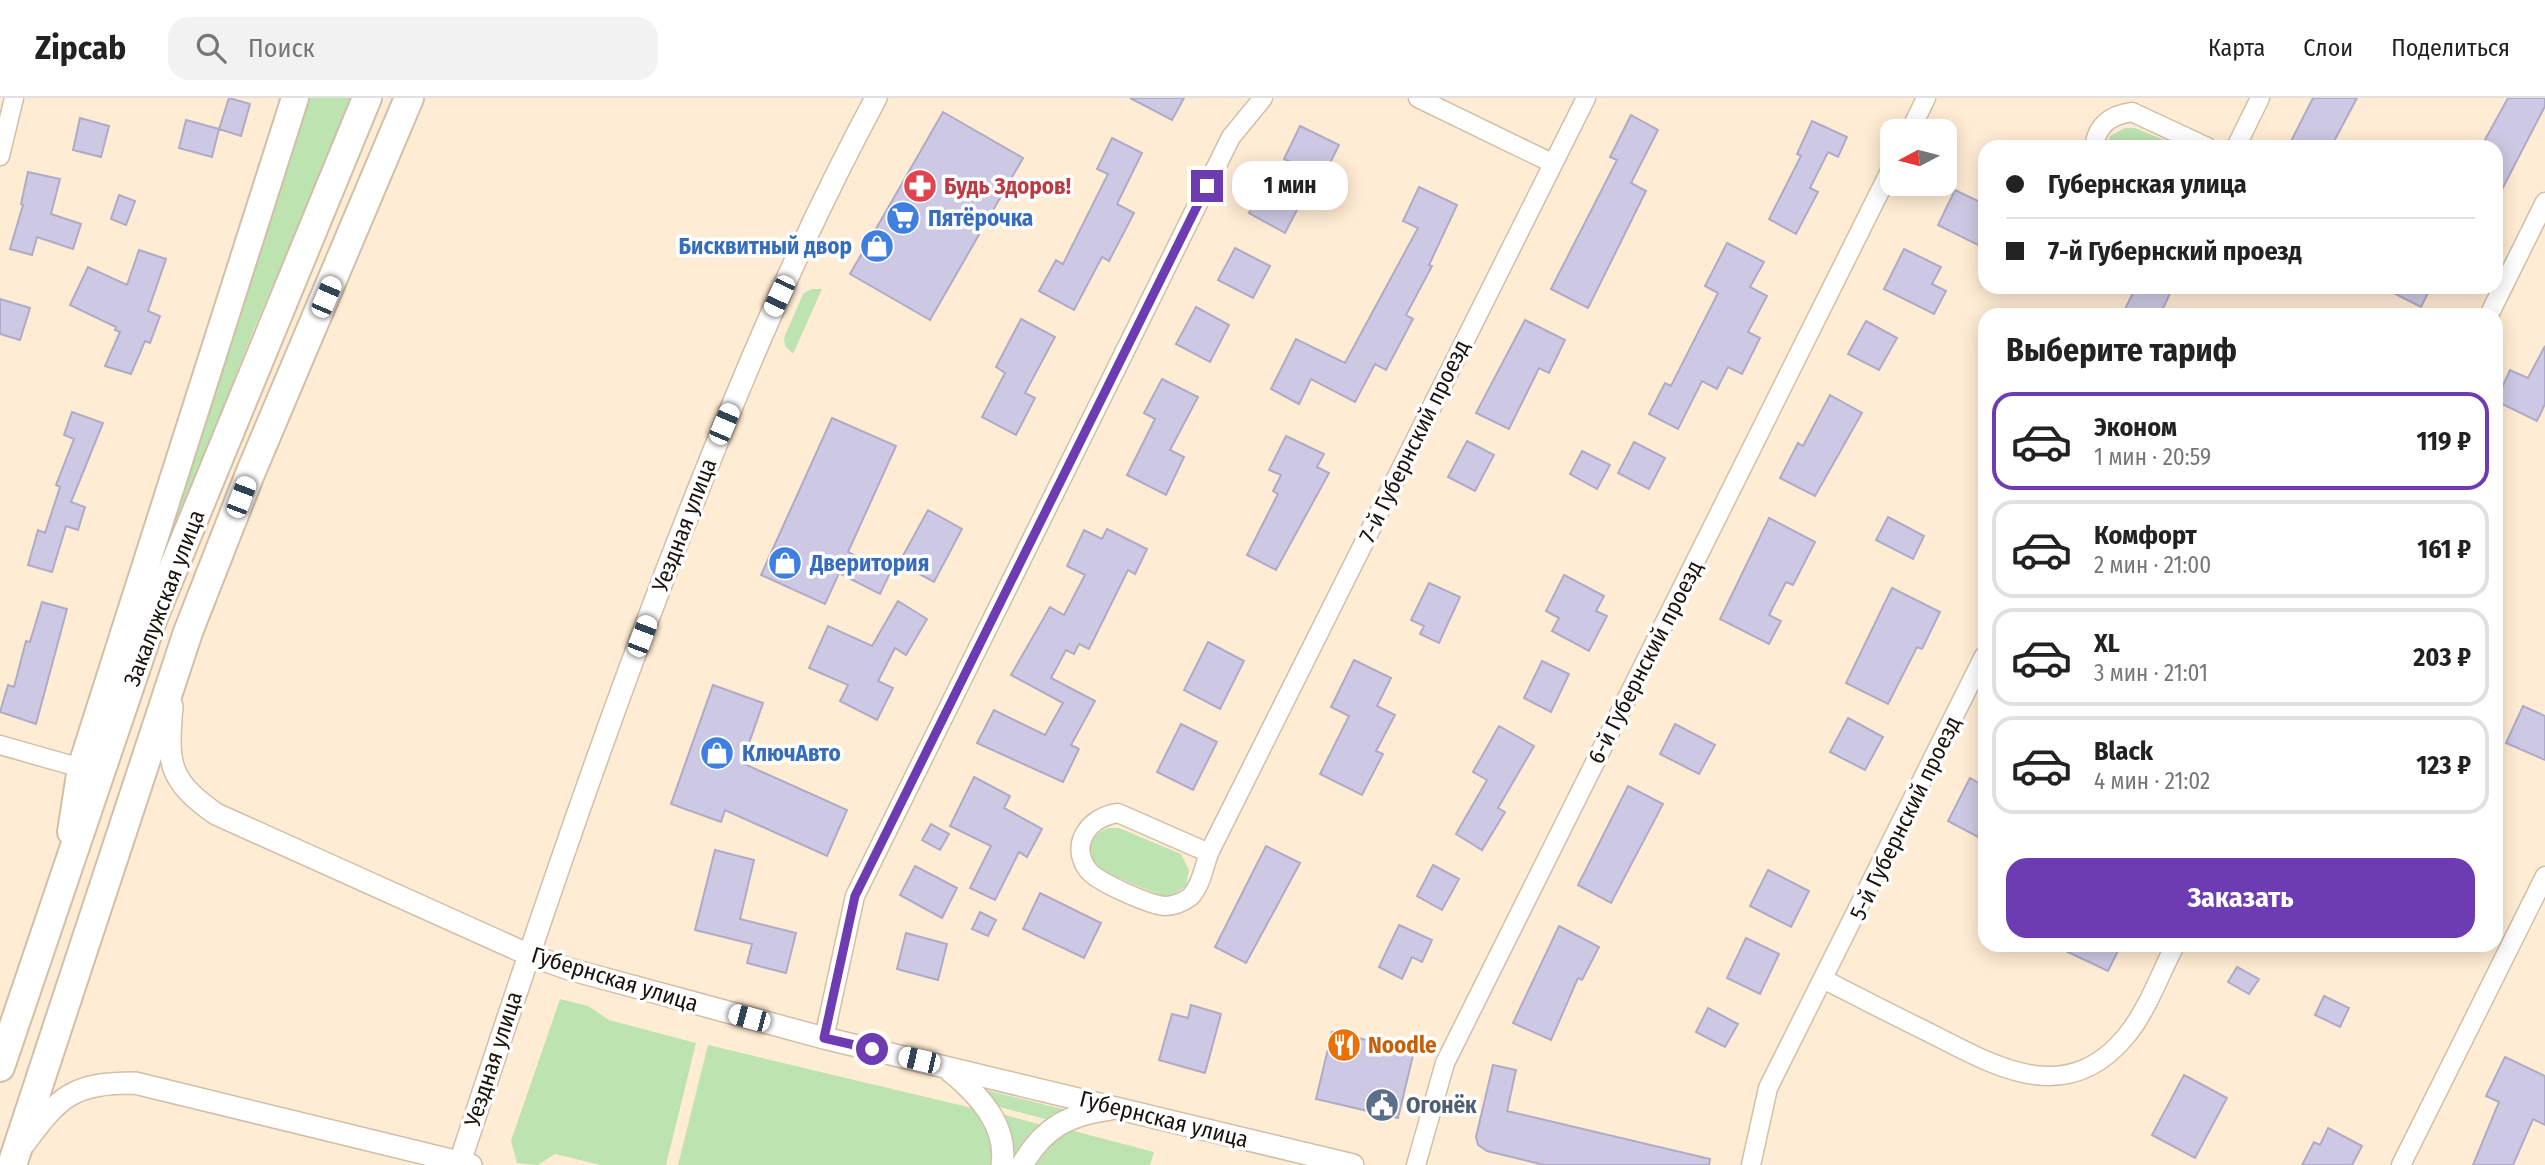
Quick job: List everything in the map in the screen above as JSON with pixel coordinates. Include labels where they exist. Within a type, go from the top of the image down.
[{"type":"highway","name":"Закалужская улица","points":[[0,1068],[152,620],[367,98]]},
{"type":"highway","points":[[14,1160],[175,672],[250,474],[409,98]]},
{"type":"highway","points":[[391,144],[418,98]]},
{"type":"main road","points":[[64,880],[81,768],[295,98]]},
{"type":"street","points":[[0,156],[14,98]]},
{"type":"street","name":"Уездная улица","points":[[463,1164],[527,954],[713,449],[830,183],[876,98]]},
{"type":"street","points":[[824,1038],[855,896],[1231,137],[1263,98]]},
{"type":"street","points":[[1418,98],[1552,163]]},
{"type":"street","name":"7-й Губернский проезд","points":[[1209,852],[1118,813],[1093,821],[1084,832],[1080,846],[1082,859],[1089,872],[1100,880],[1163,906],[1177,904],[1189,897],[1198,887],[1209,852],[1586,98]]},
{"type":"street","points":[[1916,119],[1926,98]]},
{"type":"street","points":[[2239,140],[2260,98]]},
{"type":"street","points":[[2096,140],[2098,131],[2106,120],[2118,114],[2132,112],[2192,140]]},
{"type":"street","name":"6-й Губернский проезд","points":[[1416,1165],[1445,1063],[1880,191]]},
{"type":"street","points":[[2503,287],[2545,202]]},
{"type":"street","name":"5-й Губернский проезд","points":[[1751,1165],[1768,1088],[1825,980],[1978,668]]},
{"type":"street","name":"Губернская улица","points":[[175,672],[169,734],[173,768],[186,793],[216,814],[377,889],[527,954],[581,973],[824,1038],[1353,1165]]},
{"type":"street","points":[[0,745],[81,768]]},
{"type":"street","points":[[2401,1165],[2545,876]]},
{"type":"street","points":[[1825,980],[1995,1067],[2035,1076],[2056,1075],[2095,1062],[2127,1035],[2171,952]]},
{"type":"street","points":[[943,1065],[976,1092],[997,1125],[1002,1165]]},
{"type":"street","points":[[14,1160],[51,1108],[76,1091],[103,1083],[135,1083],[463,1164]]},
{"type":"street","points":[[1022,1165],[1035,1142],[1057,1125],[1084,1113],[1119,1107]]},
{"type":"green space","points":[[305,98],[353,98],[253,331],[129,645]]},
{"type":"green space","points":[[2125,128],[2135,128],[2164,140],[2109,140],[2110,136]]},
{"type":"green space","points":[[811,289],[822,289],[793,354],[785,346],[784,338],[803,294]]},
{"type":"green space","points":[[1109,828],[1119,828],[1181,854],[1189,870],[1186,886],[1173,895],[1163,896],[1104,872],[1090,857],[1090,852],[1096,835]]},
{"type":"green space","points":[[560,999],[588,1006],[609,1020],[696,1043],[666,1165],[601,1165],[555,1154],[538,1165],[517,1163],[511,1141]]},
{"type":"green space","points":[[708,1045],[972,1108],[988,1134],[993,1165],[678,1165]]},
{"type":"green space","points":[[985,1090],[1067,1110],[1052,1121],[996,1106]]},
{"type":"green space","points":[[998,1113],[1046,1126],[1013,1165]]},
{"type":"green space","points":[[1070,1130],[1154,1152],[1150,1165],[1032,1165],[1053,1137]]},
{"type":"building","points":[[229,98],[250,104],[241,136],[219,129]]},
{"type":"building","points":[[1130,98],[1184,98],[1172,120]]},
{"type":"building","points":[[2313,98],[2357,98],[2335,140],[2292,140]]},
{"type":"building","points":[[2508,98],[2545,98],[2545,106],[2503,187],[2503,140],[2485,140]]},
{"type":"building","points":[[943,112],[1023,158],[930,320],[850,274]]},
{"type":"building","points":[[1631,115],[1658,130],[1631,183],[1646,191],[1588,308],[1551,289],[1617,160],[1610,157]]},
{"type":"building","points":[[80,118],[109,126],[101,157],[73,150]]},
{"type":"building","points":[[186,120],[219,129],[212,157],[179,148]]},
{"type":"building","points":[[1812,121],[1847,137],[1838,157],[1828,152],[1810,188],[1818,192],[1796,234],[1769,219],[1801,156],[1797,154]]},
{"type":"building","points":[[1300,126],[1339,145],[1323,177],[1284,159]]},
{"type":"building","points":[[1112,138],[1142,153],[1117,204],[1134,213],[1109,261],[1102,257],[1074,310],[1039,291],[1056,260],[1063,264],[1108,174],[1097,169]]},
{"type":"building","points":[[28,172],[60,179],[51,214],[81,224],[73,249],[37,237],[32,255],[10,249],[23,205],[21,204]]},
{"type":"building","points":[[1264,184],[1300,204],[1285,233],[1249,213]]},
{"type":"building","points":[[1419,187],[1457,205],[1429,265],[1432,266],[1406,315],[1413,319],[1386,370],[1375,364],[1355,402],[1311,379],[1299,404],[1271,389],[1296,339],[1345,363],[1418,228],[1403,221]]},
{"type":"building","points":[[1957,191],[1978,201],[1978,245],[1938,225],[1952,196],[1957,196]]},
{"type":"building","points":[[119,195],[135,201],[126,225],[111,219]]},
{"type":"building","points":[[1727,243],[1764,262],[1750,287],[1767,296],[1748,332],[1760,338],[1742,374],[1728,367],[1717,389],[1702,381],[1678,429],[1649,414],[1665,383],[1671,386],[1718,293],[1705,286]]},
{"type":"building","points":[[1235,248],[1270,266],[1253,298],[1218,280]]},
{"type":"building","points":[[1904,249],[1941,267],[1932,284],[1946,291],[1934,314],[1884,289]]},
{"type":"building","points":[[139,250],[166,259],[148,311],[160,316],[150,343],[145,341],[131,374],[105,366],[120,332],[115,330],[116,327],[70,305],[88,267],[127,285]]},
{"type":"building","points":[[2132,294],[2170,294],[2163,308],[2126,308]]},
{"type":"building","points":[[2396,294],[2428,294],[2421,307]]},
{"type":"building","points":[[0,299],[30,308],[20,340],[0,334]]},
{"type":"building","points":[[1196,307],[1229,325],[1210,362],[1176,344]]},
{"type":"building","points":[[1021,319],[1055,337],[1025,393],[1035,398],[1016,435],[982,417],[1005,373],[996,367]]},
{"type":"building","points":[[1525,320],[1565,340],[1549,373],[1539,368],[1509,429],[1476,413]]},
{"type":"building","points":[[1866,321],[1897,338],[1879,370],[1848,354]]},
{"type":"building","points":[[2545,346],[2545,404],[2537,421],[2503,404],[2503,386],[2510,370],[2528,378]]},
{"type":"building","points":[[1162,379],[1198,397],[1170,450],[1184,457],[1166,495],[1127,475],[1155,419],[1144,413]]},
{"type":"building","points":[[1830,395],[1862,413],[1815,496],[1780,478],[1798,443],[1803,446]]},
{"type":"building","points":[[72,412],[103,423],[71,502],[85,507],[78,530],[66,526],[52,572],[28,565],[38,530],[45,533],[60,487],[56,485],[74,439],[64,435]]},
{"type":"building","points":[[832,418],[896,446],[848,552],[890,573],[880,594],[839,573],[825,604],[761,575]]},
{"type":"building","points":[[1286,436],[1324,454],[1317,467],[1329,473],[1276,570],[1247,555],[1278,494],[1273,491],[1281,475],[1269,470]]},
{"type":"building","points":[[1467,441],[1494,455],[1475,491],[1448,477]]},
{"type":"building","points":[[1634,442],[1665,458],[1649,489],[1618,473]]},
{"type":"building","points":[[1582,451],[1610,465],[1597,489],[1570,474]]},
{"type":"building","points":[[928,510],[962,529],[934,582],[899,563]]},
{"type":"building","points":[[1888,517],[1924,536],[1913,559],[1876,540]]},
{"type":"building","points":[[1769,518],[1815,542],[1793,585],[1786,582],[1769,615],[1781,621],[1769,644],[1720,619]]},
{"type":"building","points":[[1107,529],[1147,549],[1135,574],[1128,570],[1089,649],[1079,644],[1074,654],[1066,650],[1051,678],[1095,701],[1071,745],[1079,749],[1063,782],[977,743],[994,710],[1045,735],[1063,703],[1011,675],[1050,607],[1064,615],[1085,575],[1067,566],[1084,530],[1102,539]]},
{"type":"building","points":[[1564,575],[1604,596],[1596,611],[1607,616],[1589,651],[1552,631],[1559,618],[1546,611]]},
{"type":"building","points":[[1429,583],[1460,597],[1439,643],[1420,634],[1424,626],[1411,620]]},
{"type":"building","points":[[1892,588],[1940,612],[1922,649],[1917,647],[1888,704],[1846,683]]},
{"type":"building","points":[[898,601],[927,619],[906,655],[895,648],[878,681],[893,688],[877,720],[840,701],[848,685],[809,668],[828,626],[872,646]]},
{"type":"building","points":[[42,602],[67,609],[36,724],[0,712],[8,685],[14,687],[26,641],[30,642]]},
{"type":"building","points":[[1208,642],[1244,661],[1220,709],[1184,690]]},
{"type":"building","points":[[1354,660],[1391,678],[1377,706],[1395,715],[1376,751],[1383,754],[1362,795],[1320,774],[1349,716],[1331,707]]},
{"type":"building","points":[[1542,661],[1569,674],[1551,712],[1524,698]]},
{"type":"building","points":[[713,685],[763,703],[742,763],[847,810],[827,856],[725,810],[721,822],[671,804]]},
{"type":"building","points":[[2523,706],[2545,716],[2545,760],[2506,743]]},
{"type":"building","points":[[1848,718],[1883,737],[1865,770],[1830,752]]},
{"type":"building","points":[[1181,724],[1217,742],[1193,790],[1157,772]]},
{"type":"building","points":[[1675,724],[1715,745],[1699,774],[1660,754]]},
{"type":"building","points":[[1499,726],[1534,746],[1498,808],[1505,812],[1482,850],[1456,834],[1487,780],[1473,772]]},
{"type":"building","points":[[974,777],[1010,796],[1004,808],[1042,829],[1027,857],[1019,852],[995,900],[970,888],[991,846],[950,826]]},
{"type":"building","points":[[1970,778],[1978,783],[1978,837],[1948,821]]},
{"type":"building","points":[[1628,786],[1663,804],[1611,903],[1578,885]]},
{"type":"building","points":[[931,824],[949,834],[940,850],[922,840]]},
{"type":"building","points":[[1266,846],[1300,863],[1246,963],[1215,947]]},
{"type":"building","points":[[715,850],[754,860],[740,919],[796,933],[786,973],[747,963],[752,944],[695,930]]},
{"type":"building","points":[[1433,865],[1459,879],[1442,910],[1417,896]]},
{"type":"building","points":[[915,866],[957,888],[942,918],[900,895]]},
{"type":"building","points":[[1768,870],[1809,891],[1791,927],[1750,906]]},
{"type":"building","points":[[1040,893],[1101,923],[1084,958],[1023,929]]},
{"type":"building","points":[[980,912],[996,920],[988,936],[972,929]]},
{"type":"building","points":[[1399,925],[1432,940],[1422,962],[1412,957],[1402,979],[1379,967]]},
{"type":"building","points":[[1559,926],[1599,947],[1582,980],[1578,978],[1551,1040],[1513,1023]]},
{"type":"building","points":[[906,933],[947,944],[938,980],[897,969]]},
{"type":"building","points":[[1746,938],[1779,954],[1760,994],[1727,978]]},
{"type":"building","points":[[2068,952],[2118,952],[2108,971]]},
{"type":"building","points":[[2237,967],[2259,979],[2249,994],[2228,982]]},
{"type":"building","points":[[2324,996],[2349,1008],[2340,1027],[2315,1015]]},
{"type":"building","points":[[1191,1005],[1221,1014],[1205,1073],[1159,1060],[1172,1014],[1188,1018]]},
{"type":"building","points":[[1708,1008],[1738,1024],[1725,1047],[1696,1032]]},
{"type":"building","points":[[1332,1032],[1414,1051],[1398,1118],[1316,1099]]},
{"type":"building","points":[[2505,1057],[2545,1076],[2545,1125],[2533,1119],[2513,1165],[2473,1165],[2499,1102],[2486,1096]]},
{"type":"building","points":[[1493,1065],[1516,1070],[1507,1111],[1710,1159],[1709,1165],[1544,1165],[1487,1151],[1478,1145],[1476,1137]]},
{"type":"building","points":[[2184,1075],[2227,1098],[2195,1158],[2152,1135]]},
{"type":"building","points":[[2328,1128],[2362,1146],[2352,1165],[2302,1165],[2314,1142],[2320,1145]]},
{"type":"place","name":"Будь Здоров!","points":[[920,186]]},
{"type":"place","name":"Пятёрочка","points":[[903,218]]},
{"type":"place","name":"Бисквитный двор","points":[[877,246]]},
{"type":"place","name":"Дверитория","points":[[785,563]]},
{"type":"place","name":"КлючАвто","points":[[717,753]]},
{"type":"place","name":"Noodle","points":[[1344,1045]]},
{"type":"place","name":"Огонёк","points":[[1382,1105]]},
{"type":"route","points":[[872,1049],[824,1038],[855,896],[1207,186]]}]
